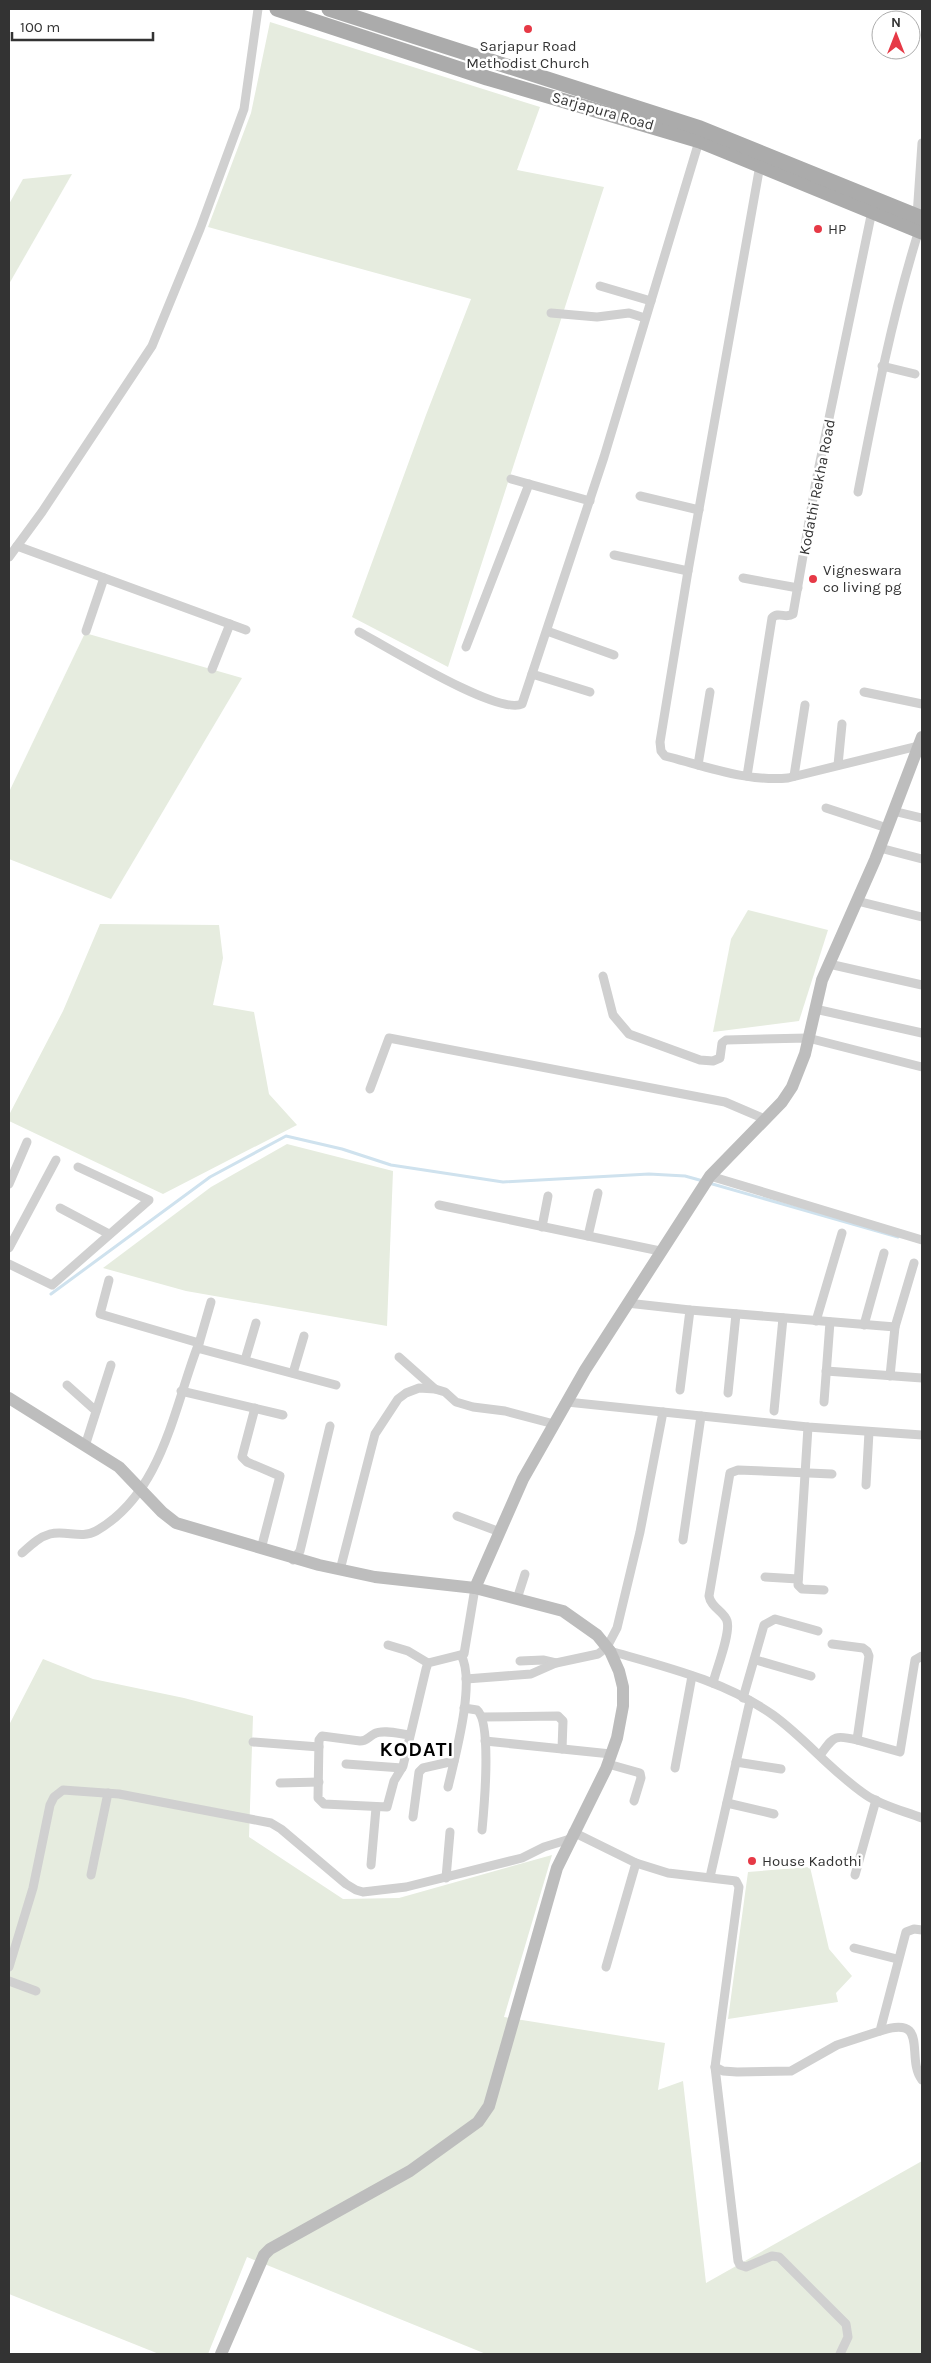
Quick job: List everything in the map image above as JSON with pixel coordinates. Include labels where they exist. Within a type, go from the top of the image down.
[{"type":"main road","name":"Sarjapura Road","points":[[277,9],[487,78],[700,135],[760,165],[872,211],[920,224]]},
{"type":"main road","name":"Sarjapura Road","points":[[329,9],[700,135],[920,224]]},
{"type":"street","points":[[9,557],[42,512],[152,346],[200,229],[244,109],[258,9]]},
{"type":"street","points":[[359,632],[448,682],[501,705],[511,707],[522,704],[590,501],[700,135]]},
{"type":"street","points":[[858,492],[882,366],[901,288],[920,224],[922,144]]},
{"type":"street","points":[[760,165],[688,570],[660,742],[665,756],[747,776],[773,779],[838,766],[921,743]]},
{"type":"street","name":"Kodathi Rekha Road","points":[[747,776],[772,618],[778,615],[789,616],[793,614],[816,481],[872,211]]},
{"type":"street","points":[[600,286],[651,301]]},
{"type":"street","points":[[551,313],[597,317],[629,313],[646,318]]},
{"type":"street","points":[[882,366],[914,374]]},
{"type":"street","points":[[511,479],[590,501]]},
{"type":"street","points":[[466,647],[529,484]]},
{"type":"street","points":[[640,496],[700,510]]},
{"type":"street","points":[[17,546],[246,630]]},
{"type":"street","points":[[614,555],[688,570]]},
{"type":"street","points":[[86,631],[104,578]]},
{"type":"street","points":[[743,578],[798,588]]},
{"type":"street","points":[[212,670],[230,624]]},
{"type":"street","points":[[547,631],[614,655]]},
{"type":"street","points":[[532,674],[590,692]]},
{"type":"street","points":[[698,764],[710,692]]},
{"type":"street","points":[[864,692],[922,704]]},
{"type":"street","points":[[794,776],[805,705]]},
{"type":"street","points":[[838,766],[842,724]]},
{"type":"street","points":[[388,1645],[408,1651],[428,1663],[464,1654],[475,1588],[523,1479],[554,1424],[660,1251],[710,1176],[782,1102],[792,1087],[805,1054],[822,980],[880,848],[921,743]]},
{"type":"street","points":[[826,808],[887,828]]},
{"type":"street","points":[[893,811],[922,818]]},
{"type":"street","points":[[880,848],[922,860]]},
{"type":"street","points":[[856,900],[922,917]]},
{"type":"street","points":[[829,964],[922,985]]},
{"type":"street","points":[[603,976],[613,1015],[629,1034],[700,1060],[713,1061],[720,1058],[722,1044],[726,1040],[808,1038],[922,1068]]},
{"type":"street","points":[[815,1009],[922,1033]]},
{"type":"street","points":[[370,1089],[390,1038],[724,1102],[765,1119]]},
{"type":"street","points":[[9,1184],[27,1142]]},
{"type":"street","points":[[9,1248],[56,1160]]},
{"type":"street","points":[[9,1264],[52,1285],[149,1200],[78,1167]]},
{"type":"street","points":[[710,1176],[922,1240]]},
{"type":"street","points":[[588,1236],[598,1193]]},
{"type":"street","points":[[542,1227],[548,1196]]},
{"type":"street","points":[[439,1205],[660,1251]]},
{"type":"street","points":[[60,1208],[109,1234]]},
{"type":"street","points":[[816,1321],[842,1233]]},
{"type":"street","points":[[864,1325],[884,1253]]},
{"type":"street","points":[[890,1376],[896,1327],[914,1262]]},
{"type":"street","points":[[109,1280],[100,1314],[198,1346],[336,1385]]},
{"type":"street","points":[[22,1553],[39,1538],[50,1534],[93,1533],[103,1527],[142,1490],[157,1462],[198,1346],[211,1302]]},
{"type":"street","points":[[628,1303],[896,1327]]},
{"type":"street","points":[[680,1390],[690,1310]]},
{"type":"street","points":[[728,1393],[736,1314]]},
{"type":"street","points":[[774,1411],[783,1318]]},
{"type":"street","points":[[824,1402],[830,1322]]},
{"type":"street","points":[[245,1360],[256,1323]]},
{"type":"street","points":[[293,1373],[304,1336]]},
{"type":"street","points":[[399,1356],[435,1389]]},
{"type":"street","points":[[85,1446],[111,1365]]},
{"type":"street","points":[[826,1371],[922,1378]]},
{"type":"street","points":[[67,1385],[96,1412]]},
{"type":"street","points":[[340,1570],[359,1489],[378,1427],[398,1399],[406,1393],[419,1388],[435,1389],[445,1392],[456,1402],[473,1407],[505,1410],[554,1424]]},
{"type":"street","points":[[181,1391],[283,1415]]},
{"type":"street","points":[[9,1398],[119,1468],[176,1524],[294,1560],[376,1577],[475,1588],[563,1611],[597,1635],[608,1649],[619,1671],[623,1686],[623,1706],[617,1738],[609,1759],[557,1868],[489,2106],[484,2116],[410,2172],[278,2242],[264,2254],[221,2354]]},
{"type":"street","points":[[567,1402],[922,1436]]},
{"type":"street","points":[[255,1408],[242,1457],[247,1462],[280,1476],[261,1550]]},
{"type":"street","points":[[466,1679],[532,1674],[556,1663],[598,1654],[608,1649],[617,1628],[640,1532],[662,1412]]},
{"type":"street","points":[[683,1540],[701,1416]]},
{"type":"street","points":[[294,1560],[300,1551],[330,1426]]},
{"type":"street","points":[[808,1426],[798,1585],[802,1589],[824,1590]]},
{"type":"street","points":[[866,1485],[869,1432]]},
{"type":"street","points":[[713,1683],[728,1628],[726,1618],[712,1606],[709,1596],[730,1473],[738,1470],[832,1474]]},
{"type":"street","points":[[457,1516],[500,1532]]},
{"type":"street","points":[[517,1599],[525,1574]]},
{"type":"street","points":[[765,1577],[798,1578]]},
{"type":"street","points":[[710,1877],[764,1625],[769,1620],[775,1619],[818,1630]]},
{"type":"street","points":[[832,1644],[863,1648],[869,1656],[857,1740]]},
{"type":"street","points":[[608,1649],[713,1683],[747,1700],[773,1715],[866,1795],[922,1818]]},
{"type":"street","points":[[448,1787],[464,1708],[466,1667],[461,1655]]},
{"type":"street","points":[[820,1756],[834,1738],[840,1736],[900,1752],[916,1660],[922,1656]]},
{"type":"street","points":[[520,1661],[543,1660],[556,1663]]},
{"type":"street","points":[[756,1660],[811,1676]]},
{"type":"street","points":[[410,1735],[381,1732],[374,1734],[366,1741],[360,1742],[322,1736],[319,1747],[318,1798],[324,1804],[376,1808],[387,1807],[394,1781],[402,1768],[428,1663]]},
{"type":"street","points":[[675,1768],[692,1676]]},
{"type":"street","points":[[464,1708],[477,1710],[482,1717],[485,1741],[486,1787],[482,1830]]},
{"type":"street","points":[[482,1717],[558,1716],[563,1721],[562,1749]]},
{"type":"street","points":[[485,1741],[562,1749],[609,1759],[640,1773],[641,1778],[634,1801]]},
{"type":"street","points":[[254,1742],[319,1747]]},
{"type":"street","points":[[412,1817],[419,1772],[423,1768],[454,1761]]},
{"type":"street","points":[[736,1762],[781,1770]]},
{"type":"street","points":[[346,1764],[402,1768]]},
{"type":"street","points":[[280,1782],[319,1782]]},
{"type":"street","points":[[9,1967],[33,1888],[54,1797],[62,1790],[67,1789],[108,1793],[276,1824],[356,1890],[372,1891],[406,1887],[446,1878],[522,1858],[572,1836],[636,1863],[668,1873],[736,1880],[739,1887],[715,2067],[738,2261],[740,2265],[746,2267],[772,2256],[779,2257],[846,2324],[848,2336],[840,2354]]},
{"type":"street","points":[[91,1875],[108,1793]]},
{"type":"street","points":[[855,1875],[876,1800]]},
{"type":"street","points":[[727,1803],[774,1814]]},
{"type":"street","points":[[371,1865],[376,1808]]},
{"type":"street","points":[[446,1878],[450,1832]]},
{"type":"street","points":[[606,1967],[636,1863]]},
{"type":"street","points":[[880,2031],[897,1959],[906,1932],[914,1929],[922,1930]]},
{"type":"street","points":[[854,1948],[897,1959]]},
{"type":"street","points":[[9,1981],[36,1990]]},
{"type":"street","points":[[715,2067],[737,2072],[791,2071],[838,2045],[893,2027],[904,2028],[911,2032],[915,2039],[916,2065],[922,2080]]},
{"type":"shaded area","points":[[270,22],[540,107],[517,170],[604,187],[448,667],[352,617],[471,299],[208,227],[251,113]]},
{"type":"shaded area","points":[[72,174],[9,284],[9,204],[23,179]]},
{"type":"shaded area","points":[[85,633],[242,678],[111,899],[9,859],[9,792]]},
{"type":"shaded area","points":[[748,910],[828,930],[799,1021],[713,1032],[731,939]]},
{"type":"shaded area","points":[[100,924],[219,925],[223,958],[213,1005],[254,1012],[269,1094],[297,1125],[163,1194],[9,1121],[9,1115],[63,1011]]},
{"type":"shaded area","points":[[287,1144],[393,1171],[387,1326],[186,1291],[103,1268],[211,1187]]},
{"type":"shaded area","points":[[43,1659],[93,1679],[184,1698],[253,1716],[249,1837],[343,1899],[399,1898],[552,1855],[504,2017],[665,2043],[658,2090],[683,2081],[706,2283],[922,2161],[922,2354],[486,2354],[247,2257],[208,2354],[159,2354],[9,2294],[9,1725]]},
{"type":"shaded area","points":[[810,1867],[829,1949],[852,1976],[836,1993],[838,2002],[728,2019],[748,1872]]},
{"type":"waterway","points":[[51,1294],[210,1177],[286,1136],[342,1149],[391,1165],[503,1182],[649,1174],[685,1176],[703,1181]]},
{"type":"waterway","points":[[709,1183],[898,1237]]},
{"type":"place","name":"Sarjapur Road Methodist Church","points":[[528,29]]},
{"type":"place","name":"HP","points":[[818,229]]},
{"type":"place","name":"Vigneswara co living pg","points":[[813,579]]},
{"type":"place","name":"House Kadothi","points":[[752,1861]]},
{"type":"district","name":"KODATI","points":[[417,1749]]}]
